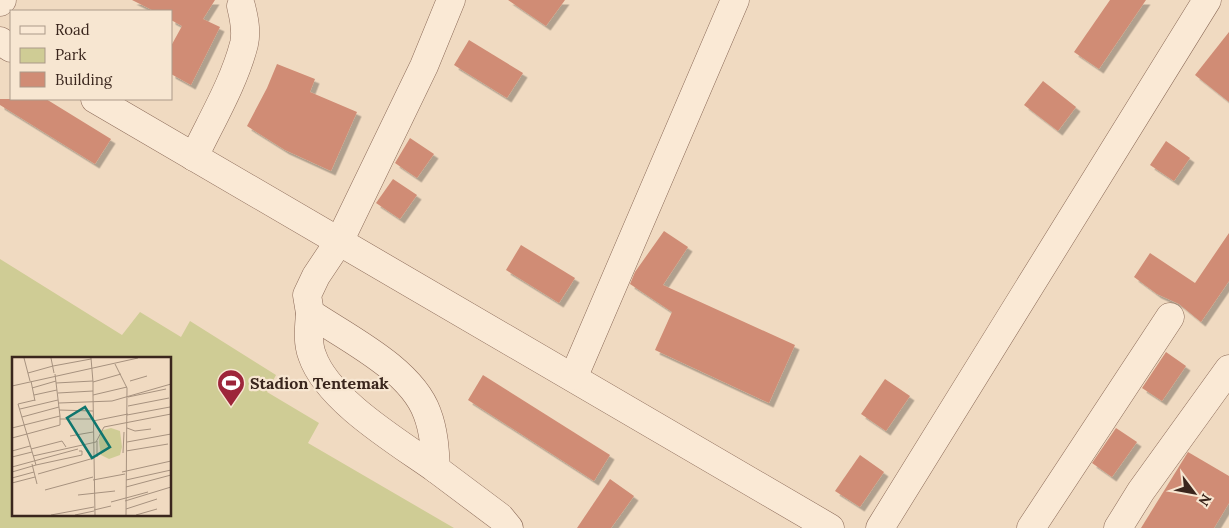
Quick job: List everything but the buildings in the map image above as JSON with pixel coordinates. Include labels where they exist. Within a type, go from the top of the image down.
[{"type":"street","points":[[451,0],[424,66],[340,240],[316,276],[307,295],[310,313],[308,333],[312,356],[328,383],[351,407],[500,517],[509,528]]},
{"type":"street","points":[[574,376],[735,0]]},
{"type":"street","points":[[880,528],[1207,0]]},
{"type":"street","points":[[194,157],[233,74],[244,42],[245,22],[241,6]]},
{"type":"street","points":[[97,100],[574,376],[818,525]]},
{"type":"street","points":[[310,313],[383,362],[411,384],[427,411],[432,429],[436,469]]},
{"type":"street","points":[[1031,528],[1170,317]]},
{"type":"street","points":[[1118,528],[1141,491],[1229,369]]},
{"type":"green space","name":"Stadion Tentemak","points":[[0,259],[122,335],[140,312],[181,337],[190,321],[276,375],[267,392],[319,423],[308,443],[454,528],[0,528]]},
{"type":"place","name":"Stadion Tentemak","points":[[231,407]]}]
